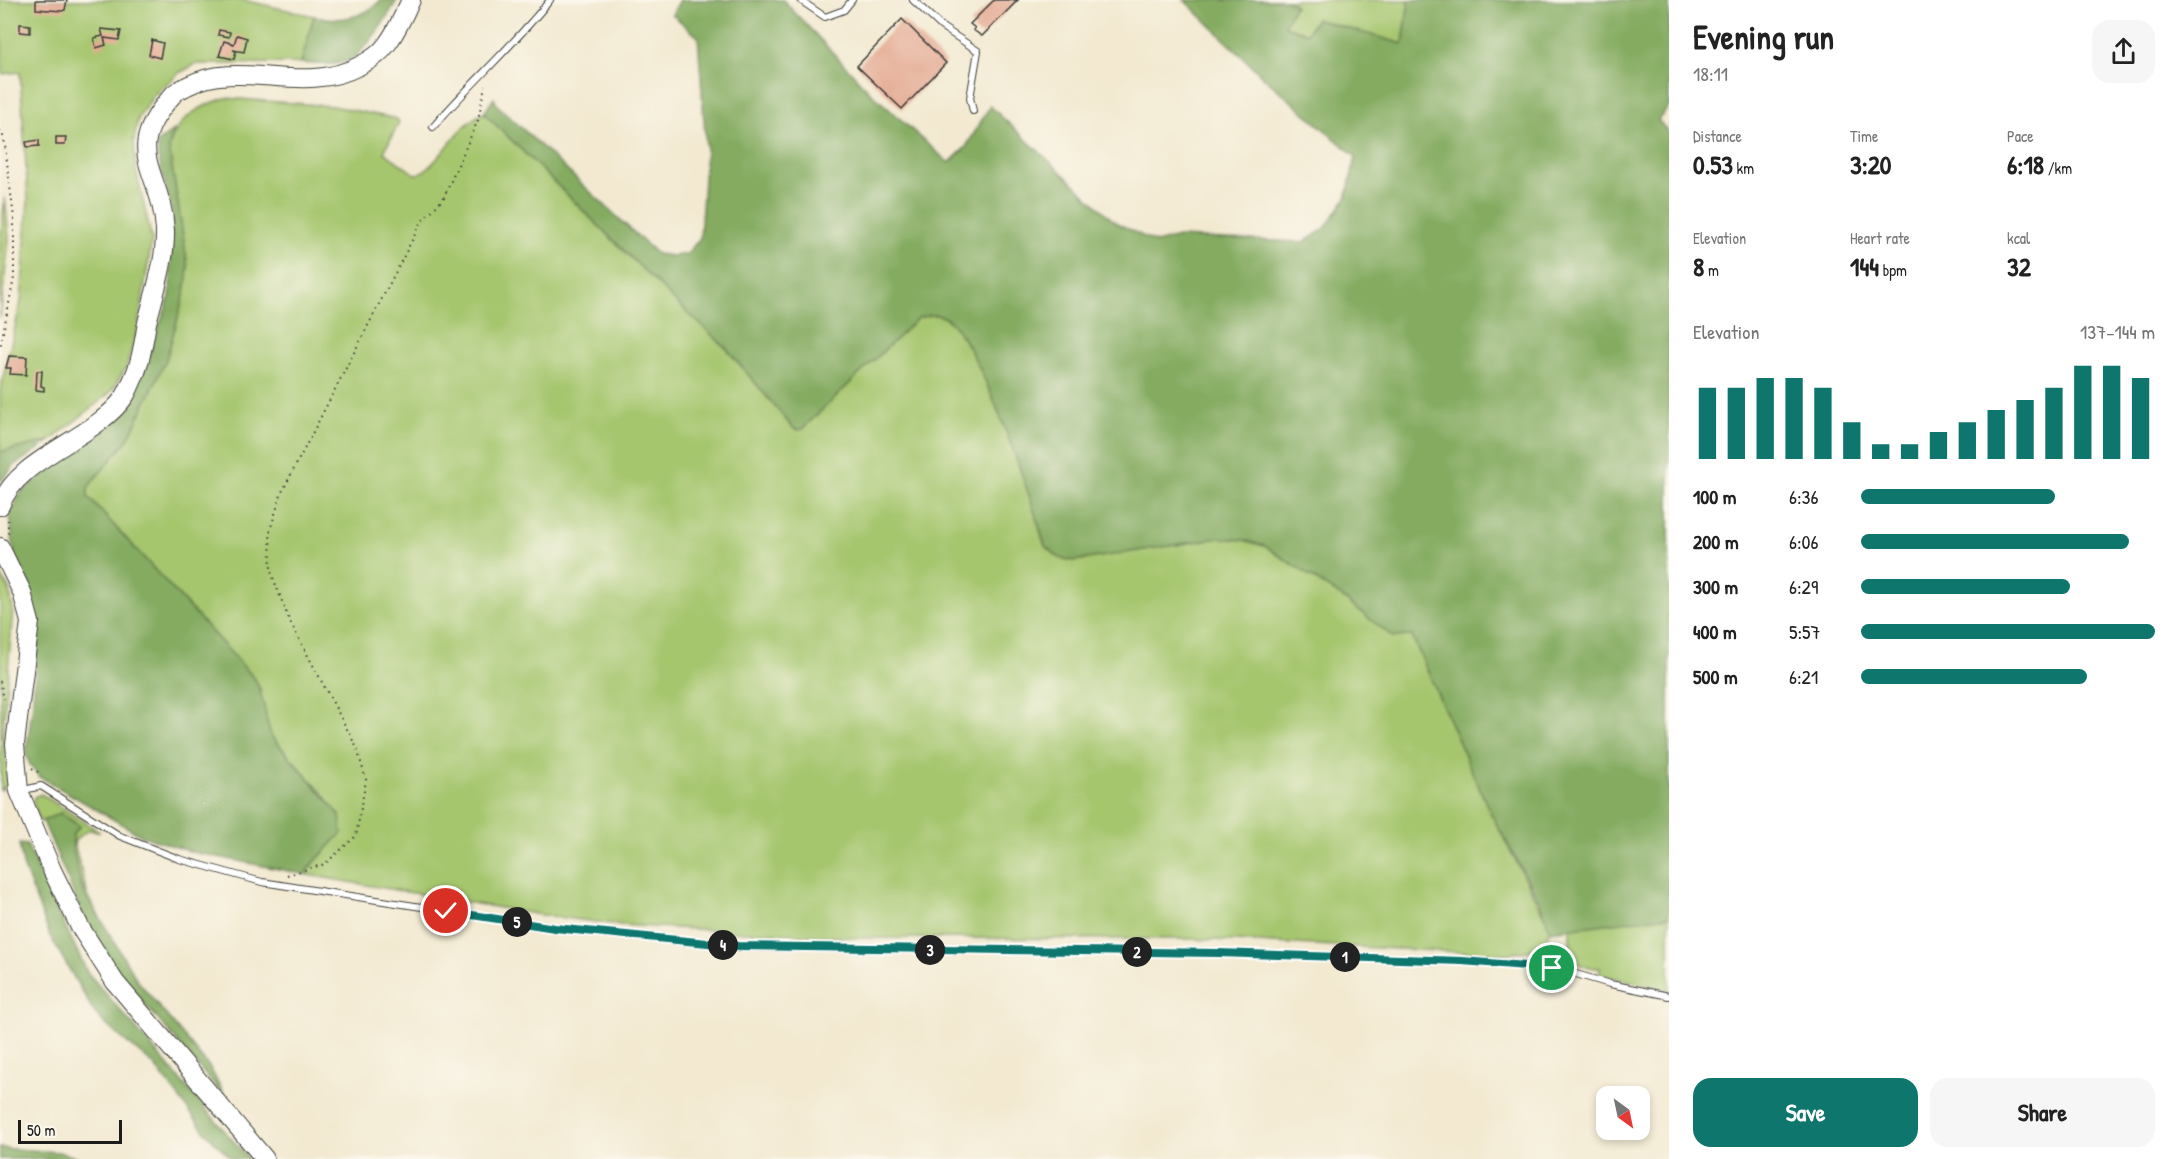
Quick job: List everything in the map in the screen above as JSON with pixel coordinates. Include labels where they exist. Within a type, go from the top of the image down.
[{"type":"main road","points":[[0,506],[3,496],[18,479],[103,418],[124,397],[137,369],[162,256],[165,230],[160,201],[144,154],[148,129],[173,94],[201,79],[225,75],[309,80],[343,74],[366,62],[387,45],[411,0]]},
{"type":"main road","points":[[0,548],[22,592],[30,622],[15,744],[19,791],[52,870],[96,955],[128,999],[266,1159]]},
{"type":"lane","points":[[433,127],[461,93],[522,35],[550,0]]},
{"type":"lane","points":[[800,0],[825,17],[844,10],[852,0]]},
{"type":"lane","points":[[913,0],[942,27],[978,51],[970,98],[973,111]]},
{"type":"lane","points":[[19,791],[41,786],[120,836],[179,859],[262,882],[555,928],[738,946],[1218,953],[1462,961],[1552,968],[1610,984],[1669,996]]},
{"type":"path","points":[[304,870],[325,864],[356,836],[366,780],[357,748],[289,620],[271,572],[270,530],[282,492],[411,242],[422,221],[443,199],[478,120],[489,68]]},
{"type":"path","points":[[0,130],[7,154],[14,218],[14,278],[0,348]]},
{"type":"green space","points":[[0,0],[243,0],[314,16],[301,63],[196,64],[179,73],[154,95],[138,119],[134,140],[136,170],[152,240],[138,327],[126,368],[111,392],[50,441],[0,452],[0,390],[21,302],[28,200],[20,72],[3,74]]},
{"type":"green space","points":[[381,0],[397,0],[375,34],[354,57],[336,64],[301,63],[314,16],[342,19],[359,15]]},
{"type":"green space","points":[[680,0],[783,0],[869,91],[949,163],[966,147],[990,106],[1115,222],[1156,243],[1178,237],[1304,242],[1325,228],[1346,198],[1356,157],[1263,77],[1184,0],[1287,0],[1295,5],[1284,26],[1307,33],[1316,19],[1403,44],[1409,0],[1669,0],[1669,107],[1658,120],[1669,133],[1669,916],[1550,931],[1539,901],[1489,810],[1412,636],[1393,637],[1339,595],[1265,546],[1243,540],[1219,538],[1074,561],[1060,558],[1045,546],[1017,459],[988,387],[973,355],[958,331],[944,317],[934,315],[918,318],[802,429],[793,428],[726,348],[484,113],[494,98],[497,105],[657,254],[674,256],[687,254],[700,238],[706,148],[698,37],[672,14]]},
{"type":"green space","points":[[1287,0],[1409,0],[1403,44],[1316,19],[1307,33],[1284,26],[1295,5]]},
{"type":"green space","points":[[226,98],[333,106],[397,119],[399,122],[384,152],[415,174],[431,165],[465,126],[484,113],[726,348],[793,428],[802,429],[918,318],[935,315],[944,317],[958,331],[973,355],[1017,459],[1045,546],[1060,558],[1074,561],[1219,538],[1243,540],[1265,546],[1339,595],[1393,637],[1412,636],[1489,810],[1549,925],[1546,941],[1534,949],[1502,954],[1191,939],[856,938],[621,925],[541,915],[308,875],[306,872],[341,833],[327,798],[272,737],[266,723],[260,689],[255,679],[88,497],[88,487],[128,439],[166,360],[185,292],[188,267],[169,147],[177,128],[183,121],[198,109]]},
{"type":"green space","points":[[174,130],[169,147],[188,267],[185,292],[166,360],[128,439],[88,487],[88,497],[255,679],[261,693],[272,737],[340,815],[342,833],[306,871],[308,875],[193,852],[142,836],[40,777],[30,765],[26,754],[33,701],[38,628],[14,556],[10,515],[21,492],[104,430],[133,399],[170,296],[172,211],[158,157],[158,142]]},
{"type":"green space","points":[[5,197],[9,239],[0,318],[0,242]]},
{"type":"green space","points":[[50,441],[14,466],[0,482],[0,452]]},
{"type":"green space","points":[[0,574],[9,589],[13,609],[3,732],[9,784],[1,790]]},
{"type":"green space","points":[[41,794],[100,832],[89,830],[77,838],[74,843],[87,892],[78,873],[72,847],[73,834],[80,826],[60,813],[40,822],[33,802],[34,797]]},
{"type":"green space","points":[[60,813],[80,826],[73,834],[73,849],[81,886],[137,980],[210,1068],[228,1101],[117,972],[86,923],[43,821]]},
{"type":"green space","points":[[19,844],[27,845],[87,972],[249,1159],[232,1159],[206,1133],[154,1065],[94,1012],[50,936],[23,865]]},
{"type":"green space","points":[[1669,916],[1669,991],[1599,974],[1600,968],[1582,965],[1573,957],[1570,927]]},
{"type":"green space","points":[[0,1148],[59,1152],[82,1159],[0,1159]]},
{"type":"building","points":[[36,0],[67,0],[65,10],[62,11],[36,9]]},
{"type":"building","points":[[994,0],[1018,0],[982,36],[973,30],[975,28],[970,24]]},
{"type":"building","points":[[902,19],[946,63],[902,109],[857,66]]},
{"type":"building","points":[[20,24],[30,25],[30,33],[20,32]]},
{"type":"building","points":[[101,29],[121,31],[119,40],[104,38],[106,45],[96,48],[94,38],[103,36]]},
{"type":"building","points":[[219,30],[230,32],[229,37],[218,35]]},
{"type":"building","points":[[237,35],[247,38],[244,52],[233,50],[236,51],[234,59],[219,56],[224,41],[234,44]]},
{"type":"building","points":[[152,40],[163,43],[160,58],[149,55]]},
{"type":"building","points":[[56,137],[66,137],[65,145],[56,145]]},
{"type":"building","points":[[39,140],[39,146],[27,147],[26,142]]},
{"type":"building","points":[[9,356],[27,357],[26,375],[10,374],[11,368],[6,368]]},
{"type":"building","points":[[37,371],[42,371],[41,386],[44,387],[44,391],[36,390]]},
{"type":"route","points":[[446,911],[555,928],[738,946],[1218,953],[1462,961],[1552,968]]}]
